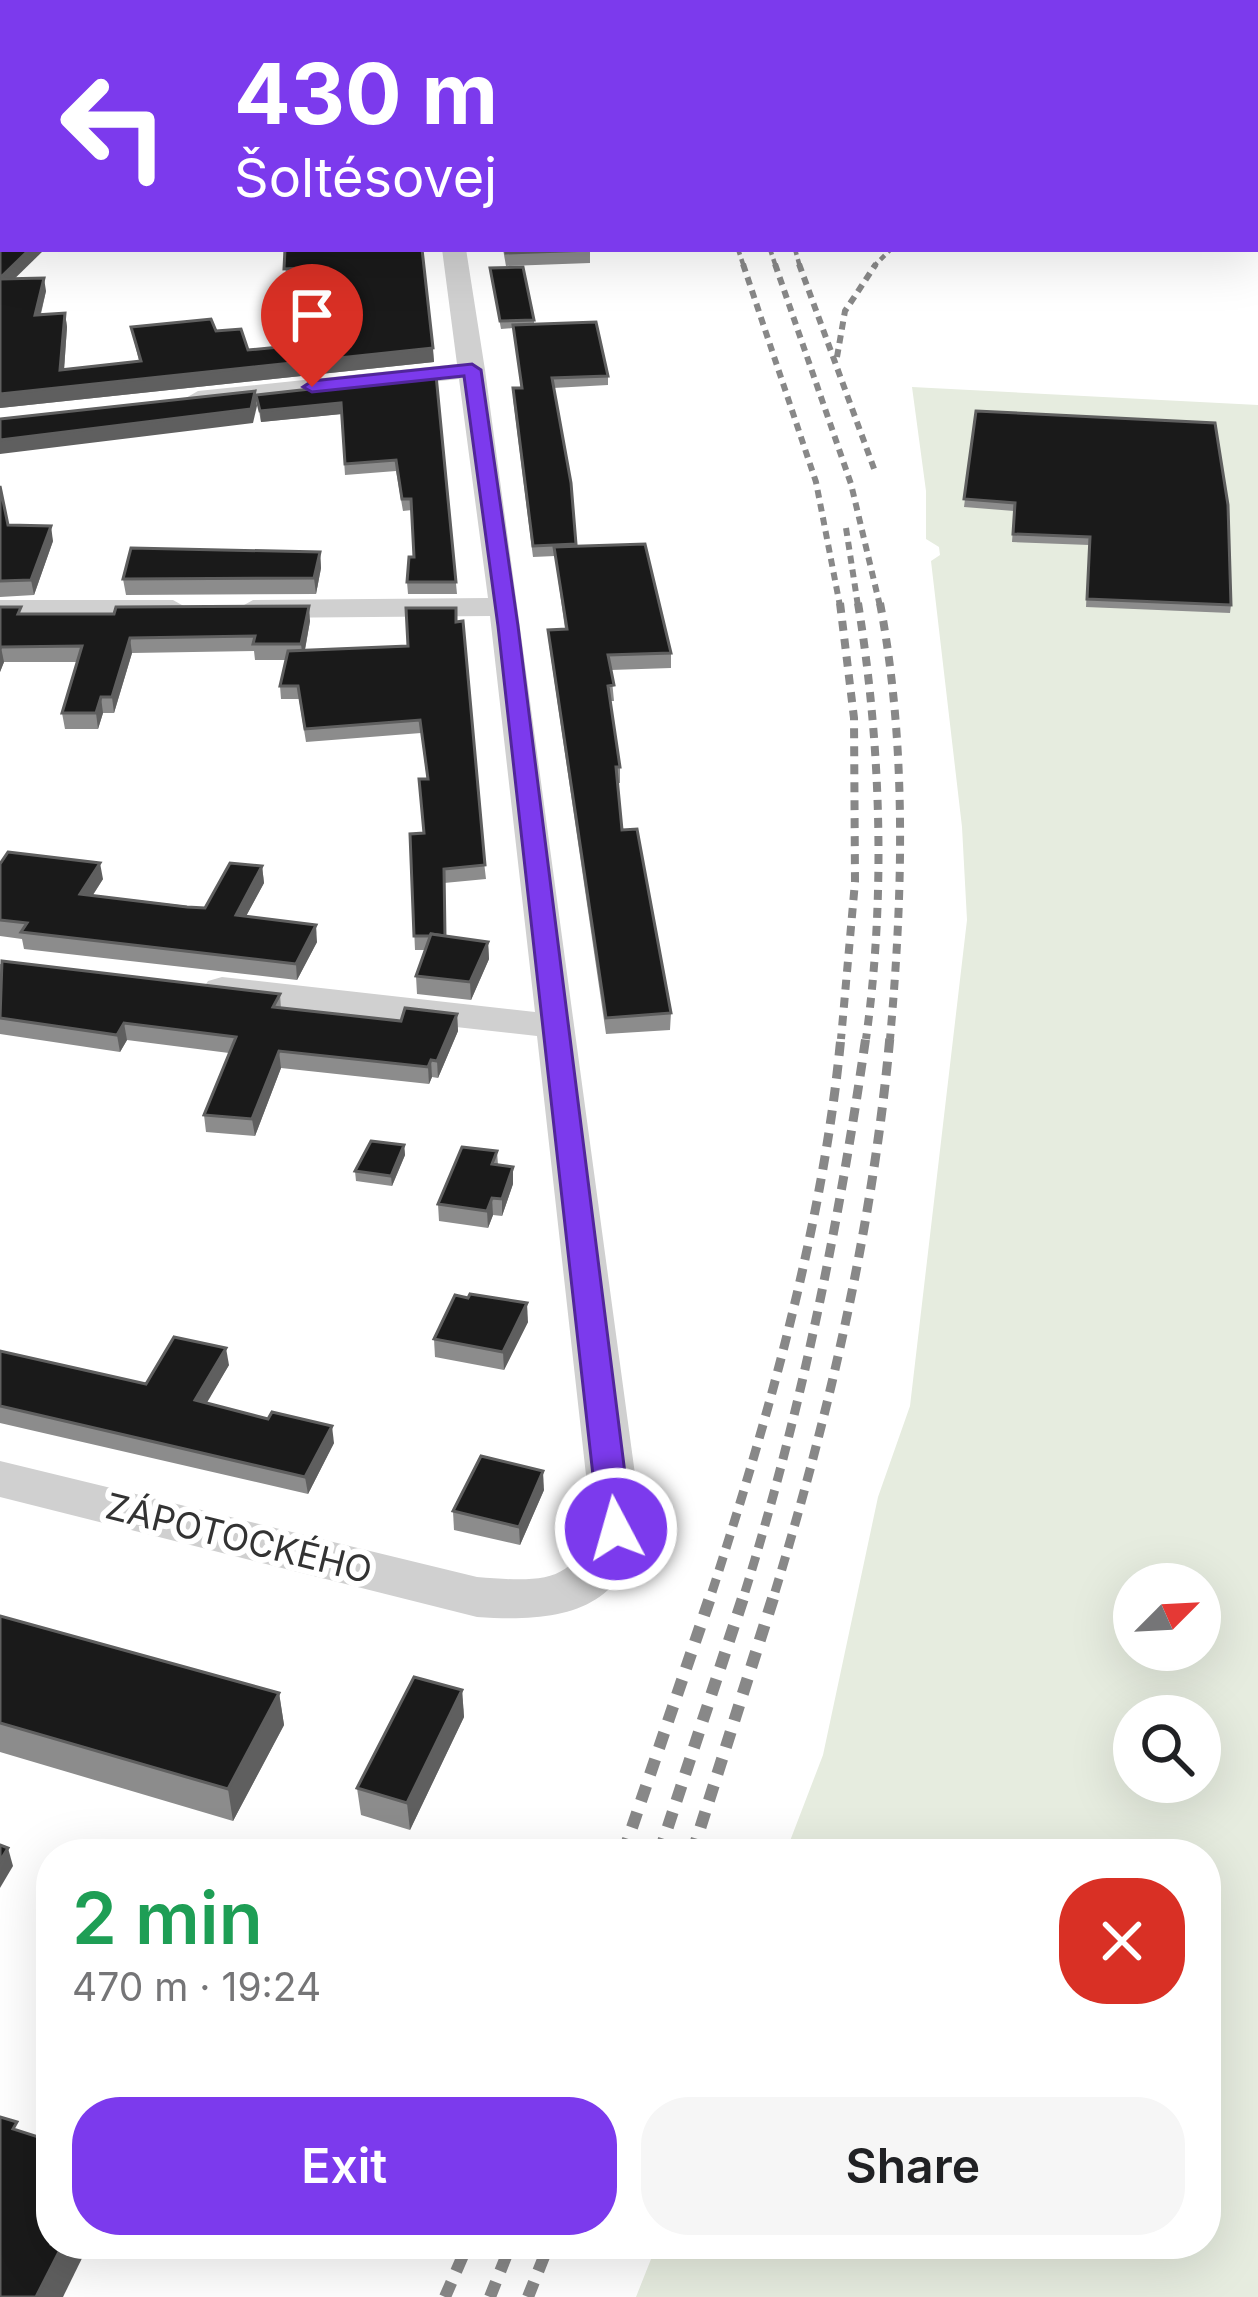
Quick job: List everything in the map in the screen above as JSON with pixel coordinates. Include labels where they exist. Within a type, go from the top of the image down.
[{"type":"street","name":"ZÁPOTOCKÉHO","points":[[0,1479],[477,1597],[535,1598],[575,1588],[602,1572],[613,1548],[615,1511],[506,607],[454,252]]},
{"type":"street","points":[[170,402],[472,370]]},
{"type":"street","points":[[0,609],[506,607]]},
{"type":"street","points":[[188,985],[555,1026]]},
{"type":"shaded area","points":[[912,387],[1258,405],[1258,2297],[636,2297],[651,2259],[1221,2259],[1221,1839],[791,1839],[823,1755],[878,1497],[910,1406],[967,920],[962,827],[931,561],[940,555],[939,547],[926,539],[926,491]]},
{"type":"building","points":[[0,252],[27,252],[0,278]]},
{"type":"building","points":[[285,252],[422,252],[433,348],[0,394],[0,279],[44,278],[35,315],[65,313],[60,370],[141,361],[131,327],[211,319],[216,331],[241,329],[248,350],[311,344],[312,276],[301,276],[301,268],[284,269]]},
{"type":"building","points":[[523,267],[534,320],[500,321],[490,268]]},
{"type":"building","points":[[596,322],[608,376],[552,378],[571,483],[576,544],[533,546],[513,388],[522,388],[513,325]]},
{"type":"building","points":[[436,375],[456,582],[407,582],[409,557],[414,557],[411,499],[402,499],[396,460],[345,464],[341,403],[260,411],[256,395]]},
{"type":"building","points":[[255,391],[251,409],[0,440],[0,419]]},
{"type":"building","points":[[976,411],[1215,423],[1228,505],[1231,605],[1087,599],[1090,537],[1013,534],[1015,503],[964,499]]},
{"type":"building","points":[[0,486],[8,525],[51,526],[31,580],[0,581]]},
{"type":"building","points":[[645,544],[671,653],[608,655],[614,685],[608,686],[620,767],[616,767],[622,830],[637,829],[671,1013],[606,1018],[548,630],[567,629],[554,547]]},
{"type":"building","points":[[131,548],[320,552],[314,578],[123,579]]},
{"type":"building","points":[[309,606],[301,644],[253,644],[255,636],[130,638],[112,697],[101,697],[96,713],[62,713],[82,646],[0,649],[0,607],[21,607],[18,614],[114,614],[116,607]]},
{"type":"building","points":[[406,608],[456,608],[456,622],[463,621],[485,865],[444,869],[445,936],[414,936],[410,834],[424,833],[419,779],[428,779],[420,720],[305,729],[298,686],[280,686],[288,651],[408,646]]},
{"type":"building","points":[[8,852],[100,863],[80,894],[205,908],[230,863],[262,866],[236,915],[316,925],[296,964],[21,932],[27,923],[0,920],[0,864]]},
{"type":"building","points":[[431,934],[488,942],[470,982],[416,976]]},
{"type":"building","points":[[2,961],[280,994],[273,1007],[401,1021],[405,1008],[457,1014],[437,1061],[431,1060],[428,1067],[279,1051],[252,1119],[204,1115],[236,1037],[124,1023],[117,1035],[0,1018]]},
{"type":"building","points":[[371,1141],[404,1145],[391,1176],[355,1171]]},
{"type":"building","points":[[462,1147],[497,1151],[492,1164],[513,1167],[502,1199],[492,1198],[487,1211],[438,1204]]},
{"type":"building","points":[[470,1294],[527,1303],[503,1352],[434,1339],[455,1295],[468,1298]]},
{"type":"building","points":[[174,1337],[226,1348],[195,1400],[268,1419],[272,1412],[332,1426],[305,1477],[0,1406],[0,1351],[146,1384]]},
{"type":"building","points":[[481,1456],[543,1471],[519,1527],[453,1511]]},
{"type":"building","points":[[0,1616],[279,1693],[228,1789],[0,1723]]},
{"type":"building","points":[[414,1677],[462,1690],[407,1803],[357,1788]]},
{"type":"building","points":[[0,2117],[17,2122],[13,2129],[36,2136],[36,2259],[55,2259],[36,2297],[0,2297]]},
{"type":"railway","points":[[739,252],[743,264]]},
{"type":"railway","points":[[771,252],[775,264]]},
{"type":"railway","points":[[796,252],[800,266]]},
{"type":"railway","points":[[876,264],[888,252]]},
{"type":"railway","points":[[743,264],[816,482],[840,606]]},
{"type":"railway","points":[[775,264],[851,484],[880,606]]},
{"type":"railway","points":[[837,357],[845,311],[876,264]]},
{"type":"railway","points":[[873,267],[876,264]]},
{"type":"railway","points":[[800,266],[876,474]]},
{"type":"railway","points":[[846,528],[858,606]]},
{"type":"railway","points":[[840,603],[854,718],[855,882],[841,1039]]},
{"type":"railway","points":[[858,603],[872,711],[878,821],[876,931],[866,1039]]},
{"type":"railway","points":[[880,603],[895,711],[900,820],[890,1039]]},
{"type":"railway","points":[[712,1591],[792,1317],[822,1176],[841,1036]]},
{"type":"railway","points":[[745,1592],[817,1316],[866,1036]]},
{"type":"railway","points":[[775,1592],[847,1317],[873,1177],[890,1036]]},
{"type":"railway","points":[[664,1839],[746,1589]]},
{"type":"railway","points":[[697,1839],[776,1589]]},
{"type":"railway","points":[[628,1839],[712,1591]]},
{"type":"railway","points":[[445,2297],[461,2259]]},
{"type":"railway","points":[[490,2297],[505,2259]]},
{"type":"railway","points":[[528,2297],[543,2259]]},
{"type":"route","points":[[312,387],[472,370],[508,626],[616,1529]]}]
